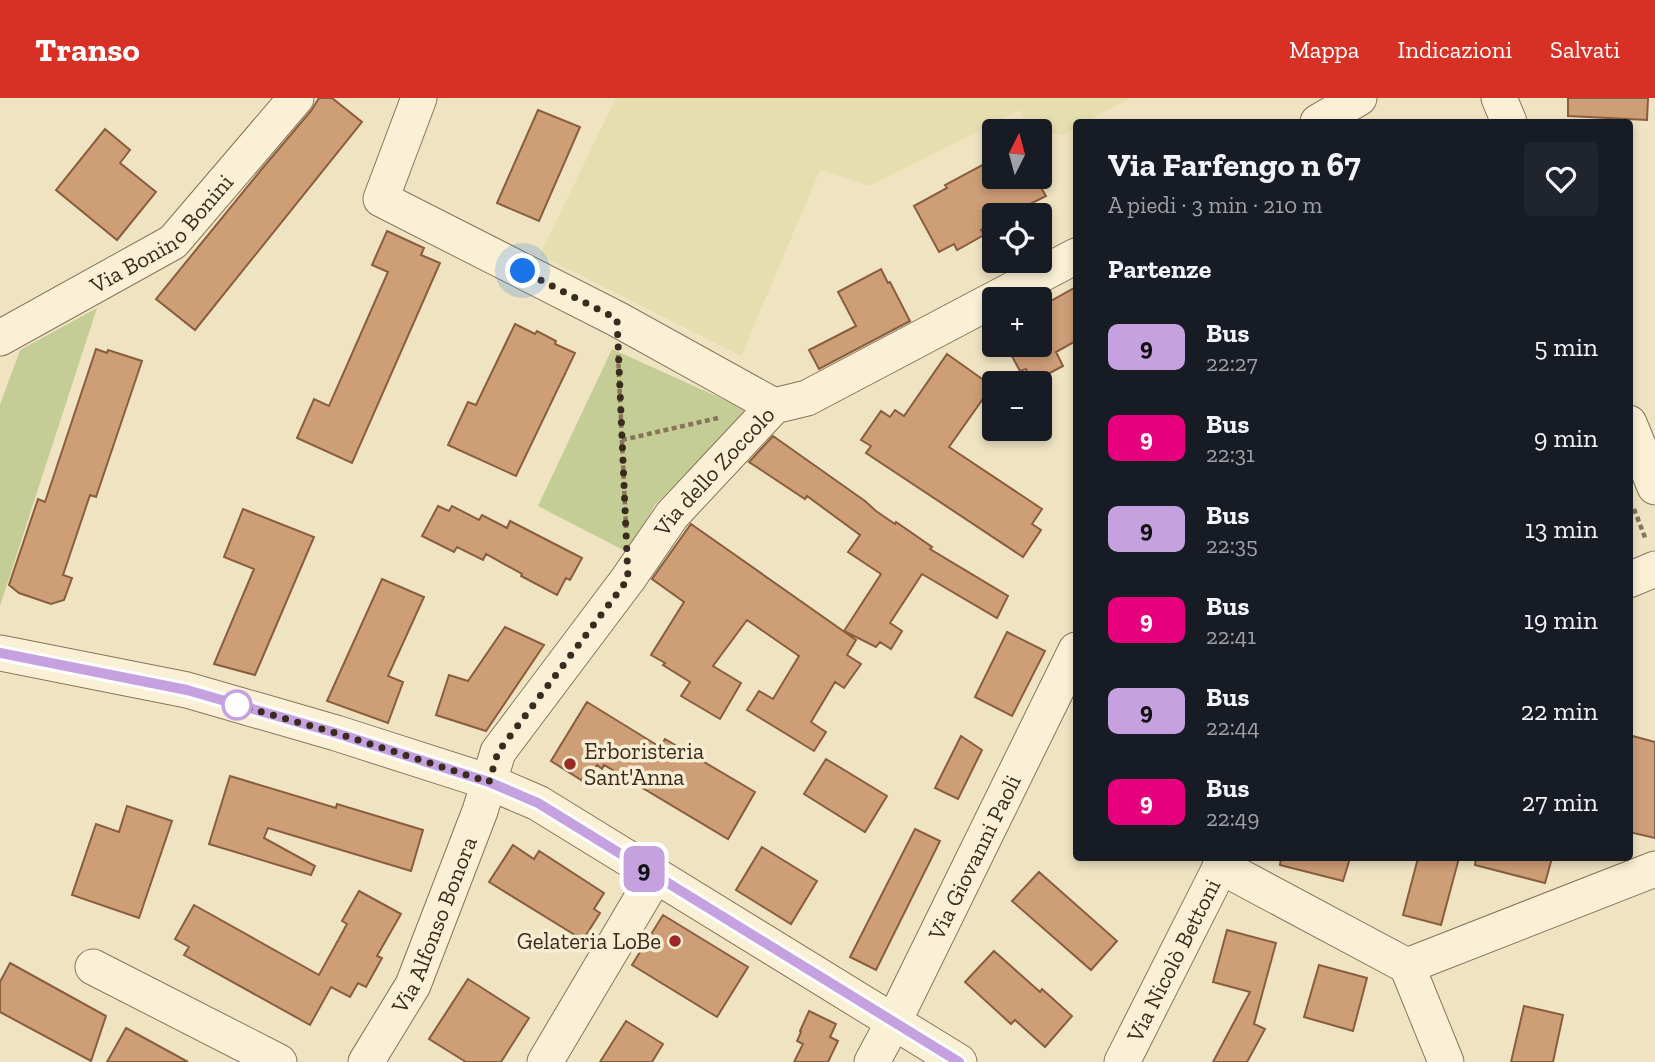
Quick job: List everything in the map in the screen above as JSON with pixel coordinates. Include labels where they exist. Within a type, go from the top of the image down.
[{"type":"street","name":"Via Bonino Bonini","points":[[0,338],[173,242],[296,98]]},
{"type":"street","points":[[419,98],[382,199],[617,319],[774,406]]},
{"type":"street","points":[[1323,119],[1359,98]]},
{"type":"street","points":[[1499,98],[1508,119]]},
{"type":"street","name":"Via dello Zoccolo","points":[[489,782],[498,752],[628,579],[672,514],[774,406],[807,398],[1073,258]]},
{"type":"street","points":[[1633,433],[1655,487]]},
{"type":"street","points":[[1633,577],[1653,560]]},
{"type":"street","points":[[0,653],[187,690],[336,733],[489,782],[538,803],[959,1062]]},
{"type":"street","name":"Via Giovanni Paoli","points":[[872,1062],[1073,656]]},
{"type":"street","name":"Via Alfonso Bonora","points":[[366,1062],[414,985],[489,782]]},
{"type":"street","points":[[1222,862],[1407,966],[1446,1062]]},
{"type":"street","name":"Via Nicolò Bettoni","points":[[1122,1062],[1222,862]]},
{"type":"street","points":[[1407,966],[1655,869]]},
{"type":"street","points":[[545,1062],[655,876]]},
{"type":"street","points":[[93,967],[279,1062]]},
{"type":"path","points":[[617,319],[628,579]]},
{"type":"path","points":[[622,440],[723,417]]},
{"type":"path","points":[[1633,508],[1653,560]]},
{"type":"shaded area","points":[[616,98],[1130,98],[1092,119],[1073,119],[1073,130],[1064,135],[1052,133],[1052,119],[1024,119],[1020,110],[1002,119],[982,119],[982,129],[869,186],[820,170],[741,356],[540,255]]},
{"type":"green space","points":[[97,308],[0,606],[0,405],[20,350]]},
{"type":"green space","points":[[612,349],[747,410],[655,505],[627,552],[538,506]]},
{"type":"building","points":[[319,98],[332,98],[362,122],[195,330],[156,299]]},
{"type":"building","points":[[1568,98],[1648,98],[1647,120],[1568,116]]},
{"type":"building","points":[[538,110],[580,127],[539,221],[497,203]]},
{"type":"building","points":[[105,129],[130,150],[120,163],[156,192],[117,240],[56,190]]},
{"type":"building","points":[[982,165],[982,189],[1042,189],[1046,196],[1032,203],[982,203],[982,236],[957,250],[954,244],[939,252],[914,206],[947,188],[945,185]]},
{"type":"building","points":[[387,231],[424,248],[421,255],[440,263],[352,463],[297,438],[314,399],[329,406],[388,272],[372,265]]},
{"type":"building","points":[[881,269],[910,321],[819,369],[809,350],[856,326],[838,292]]},
{"type":"building","points":[[1073,289],[1073,343],[1056,352],[1063,366],[1052,372],[1026,369],[1020,371],[1012,357],[1052,357],[1052,300]]},
{"type":"building","points":[[515,324],[535,334],[537,331],[556,341],[555,344],[575,353],[516,476],[448,445],[468,402],[476,405]]},
{"type":"building","points":[[96,349],[142,361],[96,497],[90,495],[63,575],[72,578],[64,600],[51,604],[19,593],[9,585],[38,499],[45,502]]},
{"type":"building","points":[[947,354],[982,379],[982,400],[949,447],[1042,509],[1032,524],[1041,530],[1023,557],[866,453],[871,446],[861,440],[881,411],[890,417],[895,410],[904,416]]},
{"type":"building","points":[[773,436],[876,511],[932,547],[930,549],[1008,596],[997,618],[922,574],[890,623],[902,631],[891,649],[880,642],[876,647],[844,631],[881,574],[848,552],[860,535],[807,496],[805,499],[749,462]]},
{"type":"building","points":[[438,506],[449,511],[452,506],[479,520],[482,515],[507,528],[510,521],[582,558],[570,580],[566,578],[557,595],[486,554],[483,560],[457,547],[454,552],[422,536]]},
{"type":"building","points":[[243,509],[314,537],[255,675],[214,664],[254,569],[224,557]]},
{"type":"building","points":[[691,524],[856,640],[847,655],[861,664],[844,688],[835,682],[811,722],[826,732],[814,751],[747,710],[759,691],[773,699],[799,656],[747,620],[713,666],[741,683],[720,719],[681,696],[690,682],[651,655],[684,602],[652,579]]},
{"type":"building","points":[[382,579],[424,597],[388,676],[403,682],[388,723],[327,701]]},
{"type":"building","points":[[505,627],[544,645],[486,731],[436,715],[449,675],[468,681]]},
{"type":"building","points":[[1007,632],[1045,651],[1012,716],[975,697]]},
{"type":"building","points":[[587,702],[660,747],[665,739],[755,792],[728,839],[604,765],[602,769],[597,765],[586,783],[551,761]]},
{"type":"building","points":[[961,736],[982,750],[958,799],[935,788]]},
{"type":"building","points":[[1633,736],[1655,742],[1655,838],[1633,833]]},
{"type":"building","points":[[826,759],[887,796],[865,832],[804,794]]},
{"type":"building","points":[[230,776],[336,808],[337,804],[423,830],[411,871],[268,828],[264,838],[315,866],[311,875],[209,844]]},
{"type":"building","points":[[127,806],[172,821],[139,918],[72,895],[96,824],[119,832]]},
{"type":"building","points":[[915,829],[940,841],[876,970],[850,957]]},
{"type":"building","points":[[513,845],[534,859],[539,851],[604,893],[594,909],[600,913],[583,940],[489,882]]},
{"type":"building","points":[[762,847],[817,881],[791,924],[736,890]]},
{"type":"building","points":[[1281,861],[1349,861],[1343,881],[1280,865]]},
{"type":"building","points":[[1417,861],[1458,861],[1441,925],[1403,915]]},
{"type":"building","points":[[1476,861],[1551,861],[1545,883],[1475,865]]},
{"type":"building","points":[[1039,872],[1117,941],[1091,970],[1012,901]]},
{"type":"building","points":[[359,891],[401,914],[377,956],[382,958],[366,987],[358,983],[350,997],[331,987],[310,1025],[184,955],[189,947],[175,939],[194,905],[319,975],[347,924],[342,921]]},
{"type":"building","points":[[663,915],[748,967],[717,1017],[632,965]]},
{"type":"building","points":[[1227,930],[1276,943],[1254,1024],[1265,1029],[1247,1062],[1213,1062],[1250,992],[1213,982]]},
{"type":"building","points":[[994,951],[1072,1016],[1045,1047],[1015,1020],[1011,1024],[965,982]]},
{"type":"building","points":[[10,963],[106,1016],[91,1061],[0,1012],[0,982]]},
{"type":"building","points":[[1319,965],[1367,978],[1353,1031],[1304,1017]]},
{"type":"building","points":[[468,979],[529,1018],[501,1062],[466,1062],[429,1039]]},
{"type":"building","points":[[1524,1006],[1563,1015],[1553,1062],[1511,1062]]},
{"type":"building","points":[[809,1011],[836,1024],[830,1037],[838,1041],[828,1062],[794,1062],[803,1044],[797,1041]]},
{"type":"building","points":[[626,1021],[663,1044],[652,1062],[600,1062]]},
{"type":"building","points":[[126,1028],[188,1062],[107,1062]]},
{"type":"bus line","name":"9","points":[[0,653],[187,690],[336,733],[519,794],[538,803],[959,1062]]},
{"type":"place","name":"Erboristeria Sant'Anna","points":[[570,764]]},
{"type":"place","name":"Gelateria LoBe","points":[[675,941]]},
{"type":"route","points":[[237,705],[336,733],[489,782],[498,752],[628,579],[617,319],[523,271]]}]
